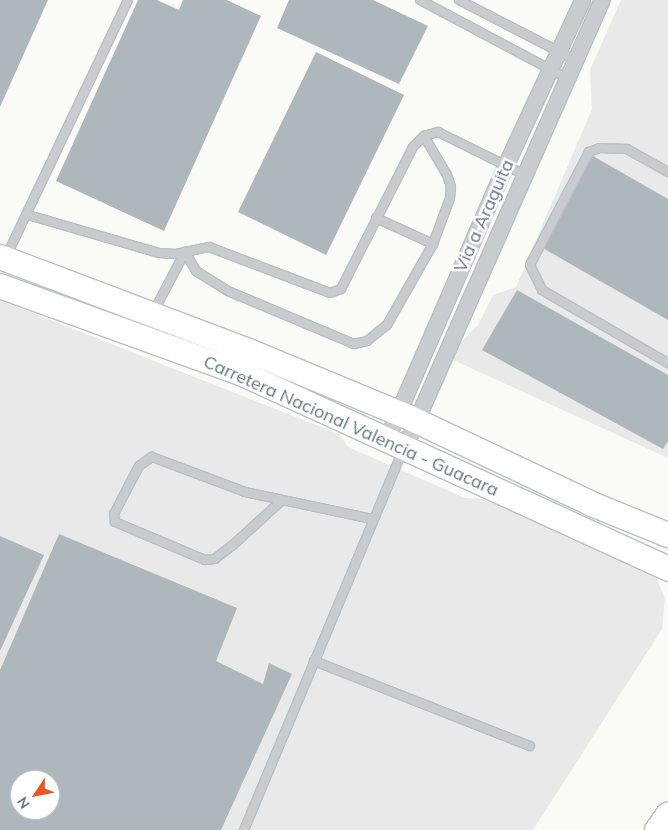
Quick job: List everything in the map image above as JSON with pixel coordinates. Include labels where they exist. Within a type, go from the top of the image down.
[{"type":"main road","name":"Carretera Nacional Valencia - Guacara","points":[[3,258],[153,313],[407,417],[594,505],[668,535]]},
{"type":"main road","name":"Carretera Nacional Valencia - Guacara","points":[[0,286],[243,374],[668,569]]},
{"type":"main road","points":[[657,830],[668,815]]},
{"type":"street","name":"Via a Araguita","points":[[407,417],[506,164],[582,0]]},
{"type":"street","name":"Via a Araguita","points":[[395,444],[568,78],[602,0]]},
{"type":"lane","points":[[3,258],[28,215],[128,0]]},
{"type":"lane","points":[[420,0],[568,78]]},
{"type":"lane","points":[[460,0],[576,60]]},
{"type":"lane","points":[[28,215],[159,252],[185,252],[209,246],[330,293],[341,289],[413,147],[424,136],[438,132],[523,174]]},
{"type":"lane","points":[[185,252],[196,271],[228,291],[354,344],[367,340],[387,325],[433,244],[451,187],[424,136]]},
{"type":"lane","points":[[668,172],[627,150],[600,148],[589,152],[530,265],[542,290],[547,294],[668,363]]},
{"type":"lane","points":[[376,218],[433,244]]},
{"type":"lane","points":[[153,313],[185,252]]},
{"type":"lane","points":[[244,830],[372,519],[395,444]]},
{"type":"lane","points":[[281,501],[234,544],[215,558],[205,560],[115,522],[114,514],[139,466],[152,457],[245,492],[372,519]]},
{"type":"lane","points":[[314,662],[530,746]]},
{"type":"shaded area","points":[[621,0],[668,0],[668,458],[451,359],[456,347],[478,325],[493,295],[516,287],[592,109],[590,70]]},
{"type":"shaded area","points":[[0,300],[339,434],[348,447],[465,498],[485,499],[655,575],[665,598],[662,629],[533,830],[0,830]]},
{"type":"building","points":[[0,0],[48,0],[0,107]]},
{"type":"building","points":[[138,0],[157,0],[179,10],[183,0],[227,0],[261,16],[164,231],[56,181]]},
{"type":"building","points":[[289,0],[373,0],[428,26],[399,84],[277,28]]},
{"type":"building","points":[[316,52],[404,95],[326,255],[238,212]]},
{"type":"building","points":[[593,156],[668,199],[668,320],[541,247]]},
{"type":"building","points":[[517,290],[668,375],[668,441],[663,449],[482,350]]},
{"type":"building","points":[[59,534],[237,608],[216,661],[263,684],[269,663],[292,674],[221,830],[0,830],[0,670]]},
{"type":"building","points":[[0,536],[44,555],[0,651]]}]
